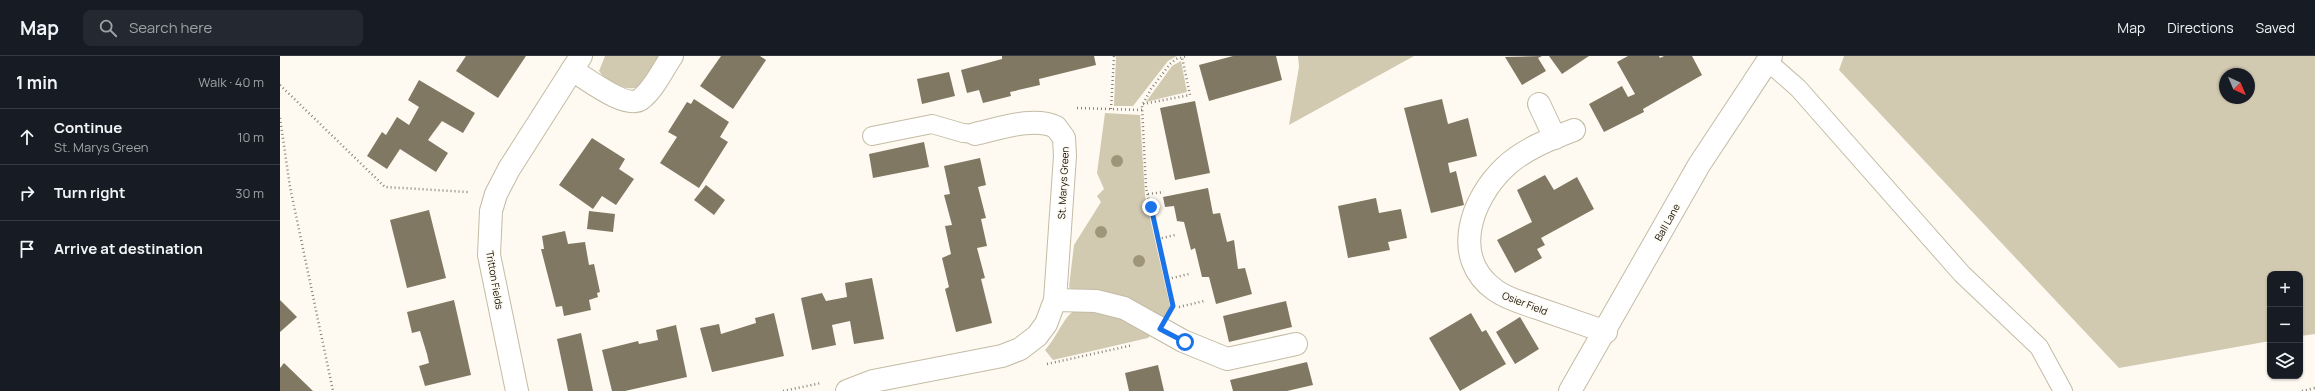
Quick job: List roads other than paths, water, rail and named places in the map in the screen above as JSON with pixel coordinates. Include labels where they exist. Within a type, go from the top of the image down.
[{"type":"street","name":"Tritton Fields","points":[[517,391],[489,255],[490,221],[496,194],[509,169],[576,63],[616,97],[633,102],[639,100],[646,94],[672,56]]},
{"type":"street","name":"Ball Lane","points":[[1570,391],[1606,332],[1699,165],[1769,59]]},
{"type":"street","name":"Osier Field","points":[[1539,104],[1565,134],[1513,161],[1491,184],[1476,208],[1470,225],[1469,252],[1480,275],[1501,294],[1606,332]]},
{"type":"street","name":"St. Marys Green","points":[[847,391],[873,381],[930,369],[970,364],[1002,356],[1020,349],[1037,336],[1046,324],[1056,300],[1065,156],[1062,133],[1054,126],[1031,124],[976,134]]},
{"type":"street","points":[[1056,300],[1096,301],[1114,305],[1133,312],[1160,329],[1185,342],[1227,359],[1296,344]]},
{"type":"lane","points":[[1769,59],[1798,88],[1962,274],[2039,347],[2063,391]]},
{"type":"lane","points":[[872,136],[932,124],[963,133],[976,134]]}]
